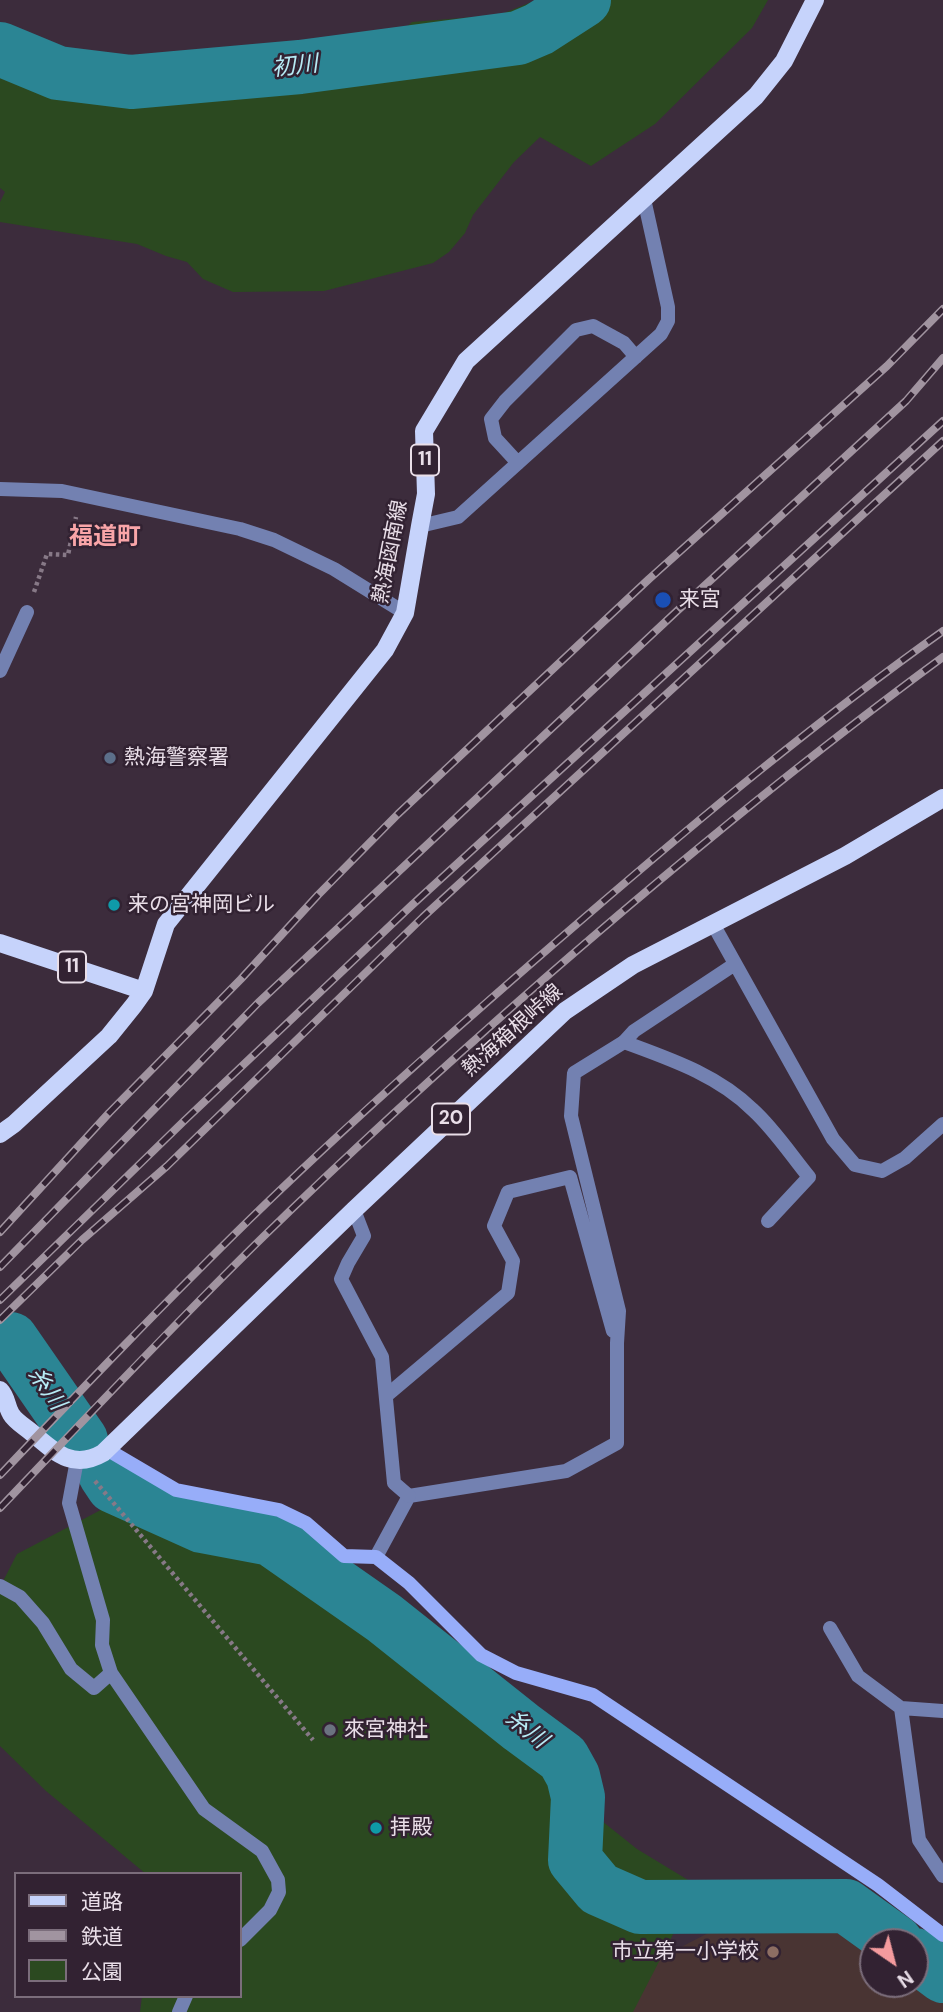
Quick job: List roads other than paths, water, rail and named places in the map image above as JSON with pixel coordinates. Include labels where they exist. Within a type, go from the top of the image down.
[{"type":"main road","name":"熱海函南線","points":[[144,991],[166,924],[385,650],[405,613],[426,494],[424,431],[466,360],[756,96],[784,61],[815,0]]},
{"type":"main road","name":"熱海箱根峠線","points":[[76,1460],[92,1458],[108,1450],[354,1210],[565,1012],[633,965],[845,856],[943,798]]},
{"type":"main road","name":"11","points":[[0,943],[144,991]]},
{"type":"main road","points":[[0,1134],[109,1036],[144,991]]},
{"type":"main road","points":[[0,1390],[4,1394],[6,1415],[55,1452],[70,1460],[76,1460]]},
{"type":"street","points":[[420,526],[458,517],[661,334],[668,321],[668,307],[644,199]]},
{"type":"street","points":[[518,463],[495,438],[491,419],[505,401],[576,330],[593,326],[624,343],[636,357]]},
{"type":"street","points":[[0,489],[62,491],[240,529],[274,540],[334,569],[405,613]]},
{"type":"street","points":[[0,671],[27,612]]},
{"type":"street","points":[[713,924],[833,1139],[855,1165],[882,1171],[905,1158],[943,1124]]},
{"type":"street","points":[[354,1210],[364,1236],[341,1279],[382,1357],[394,1483],[410,1496],[566,1471],[617,1443],[619,1311],[571,1116],[574,1073],[624,1042],[634,1031],[735,964]]},
{"type":"street","points":[[624,1042],[682,1063],[726,1088],[754,1110],[809,1177],[768,1221]]},
{"type":"street","points":[[386,1396],[508,1293],[513,1261],[494,1226],[508,1192],[570,1177],[617,1342]]},
{"type":"street","points":[[108,1450],[176,1490],[279,1510],[306,1523],[344,1556],[376,1558],[410,1583],[481,1655],[516,1673],[593,1695],[878,1885],[943,1935]]},
{"type":"street","points":[[76,1460],[69,1503],[103,1620],[103,1645],[111,1673],[204,1809],[262,1851],[278,1880],[279,1892],[270,1910],[242,1938]]},
{"type":"street","points":[[376,1558],[410,1496]]},
{"type":"street","points":[[0,1586],[20,1597],[43,1623],[71,1669],[94,1688],[111,1673]]},
{"type":"street","points":[[830,1628],[858,1676],[901,1708],[943,1711]]},
{"type":"street","points":[[901,1708],[919,1840],[943,1876]]},
{"type":"waterway","name":"初川","points":[[0,49],[58,73],[131,82],[300,67],[518,38],[539,29],[584,0]]},
{"type":"waterway","name":"糸川","points":[[11,1339],[81,1440]]},
{"type":"waterway","name":"糸川","points":[[105,1474],[113,1486],[202,1526],[271,1539],[384,1618],[563,1758],[573,1776],[578,1797],[575,1860],[599,1889],[640,1907],[846,1906],[877,1928]]},
{"type":"waterway","name":"糸川","points":[[929,1966],[943,1976]]},
{"type":"railway","points":[[0,1232],[109,1113],[398,814],[649,579],[887,366],[943,309]]},
{"type":"railway","points":[[0,1267],[258,1003],[906,401],[943,358]]},
{"type":"railway","points":[[0,1300],[412,905],[943,421]]},
{"type":"railway","points":[[0,1320],[82,1240],[167,1166],[423,917],[943,441]]},
{"type":"railway","points":[[0,1475],[217,1251],[415,1066],[717,806],[851,699],[943,631]]},
{"type":"railway","points":[[0,1508],[229,1270],[438,1073],[691,854],[790,773],[943,657]]},
{"type":"place","name":"来宮","points":[[663,600]]},
{"type":"place","name":"熱海警察署","points":[[110,758]]},
{"type":"place","name":"来の宮神岡ビル","points":[[114,905]]},
{"type":"place","name":"來宮神社","points":[[330,1730]]},
{"type":"place","name":"拝殿","points":[[376,1828]]},
{"type":"place","name":"市立第一小学校","points":[[773,1952]]},
{"type":"district","name":"福道町","points":[[105,538]]}]
